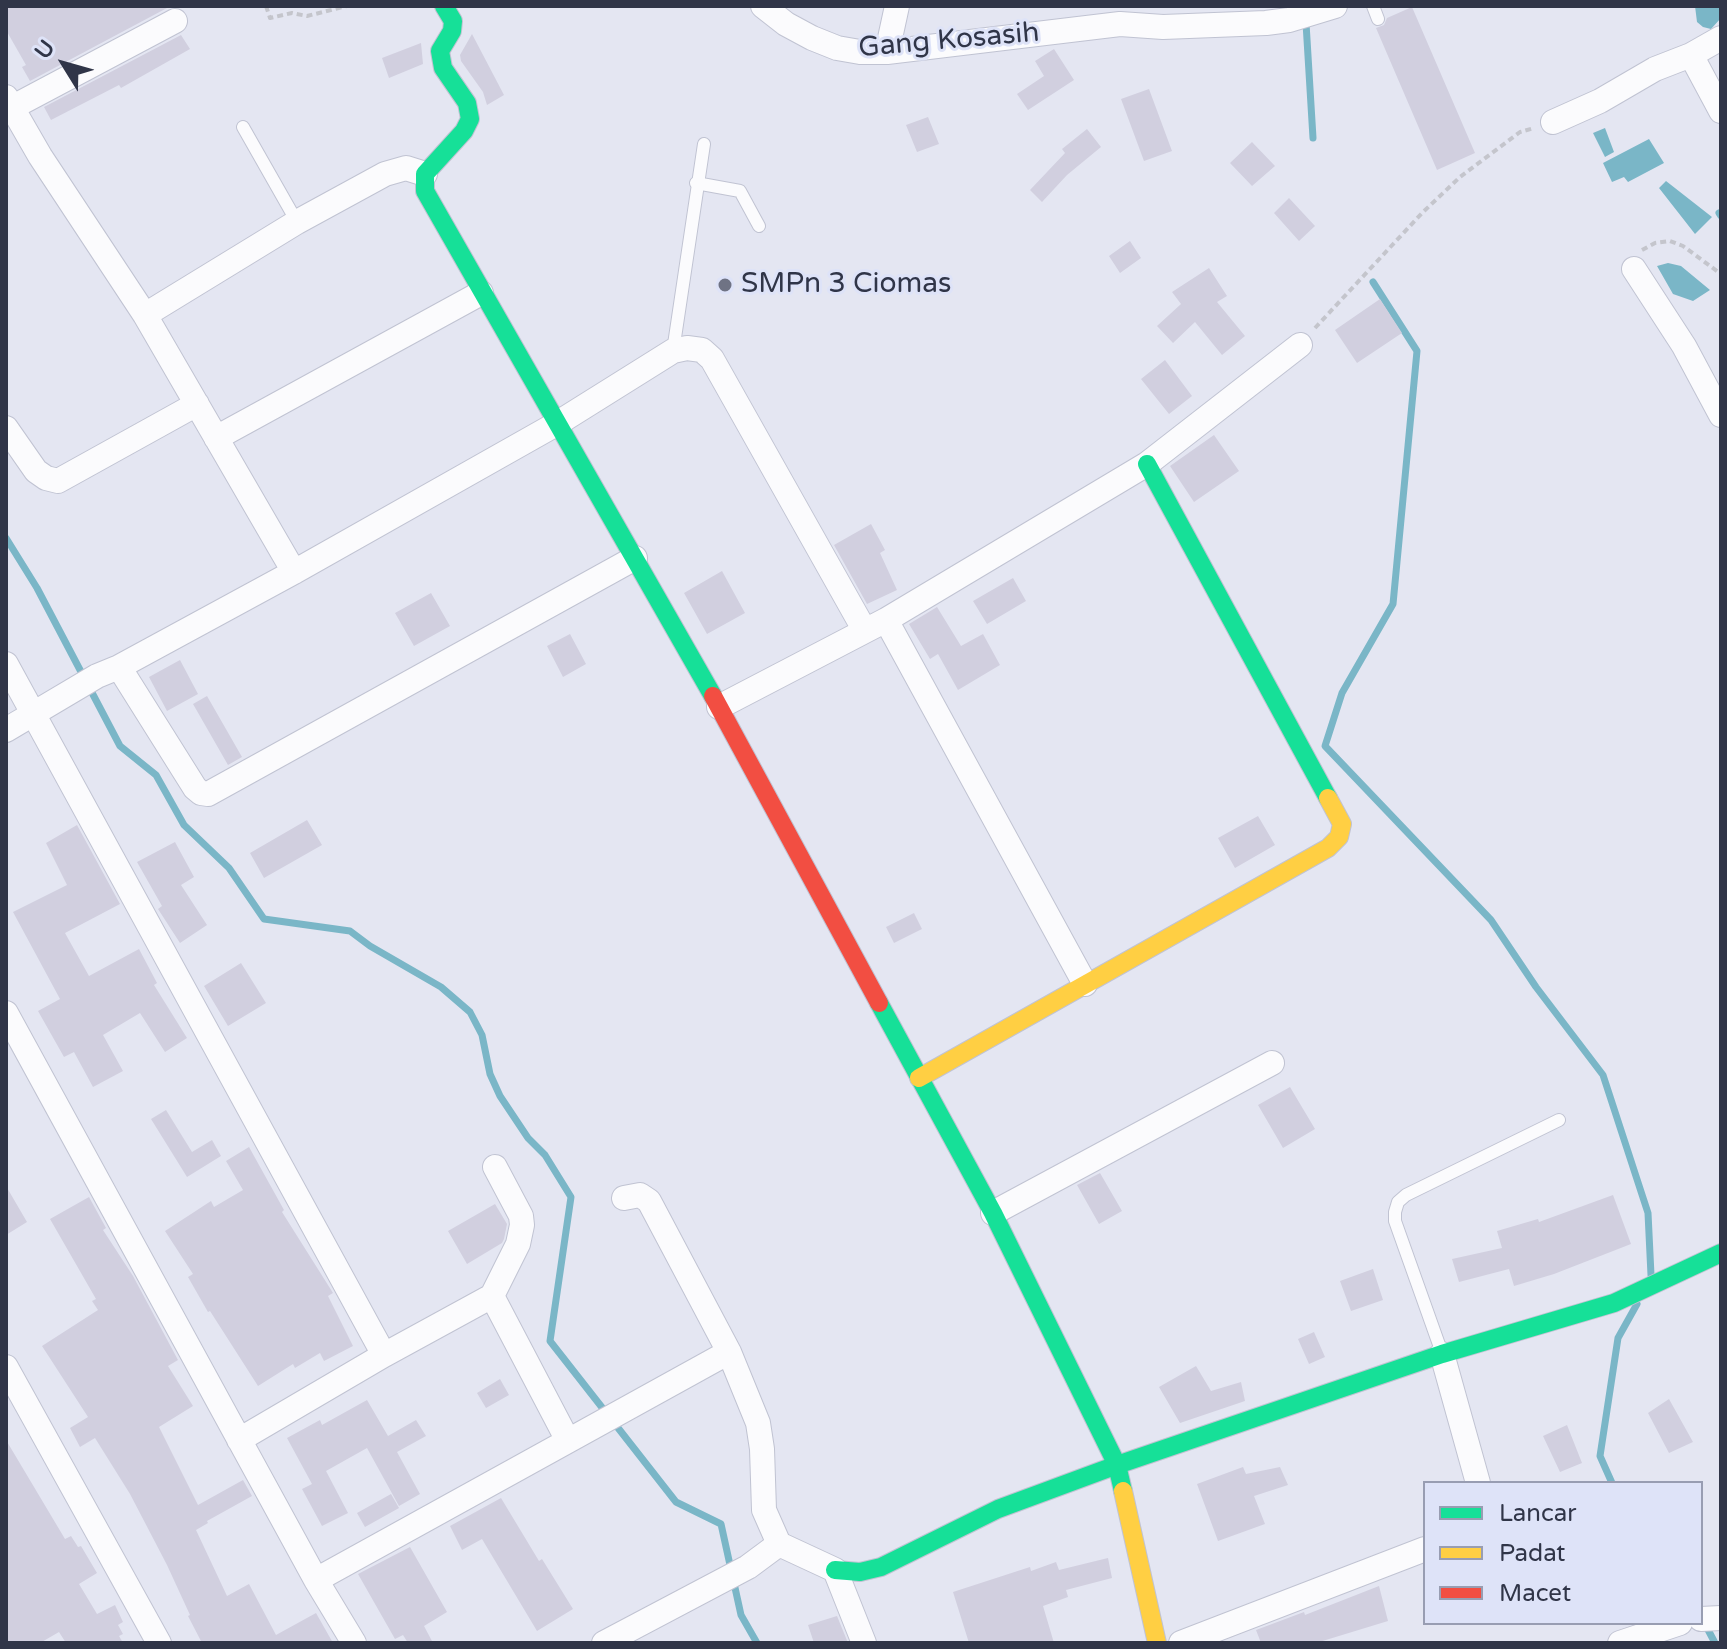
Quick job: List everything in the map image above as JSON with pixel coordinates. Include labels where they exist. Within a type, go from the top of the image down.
[{"type":"street","points":[[444,6],[453,21],[452,31],[440,51],[443,68],[467,103],[470,119],[464,131],[425,174],[425,191],[719,707],[993,1213],[1117,1465],[1157,1643]]},
{"type":"street","name":"Gang Kosasih","points":[[763,6],[786,24],[837,48],[860,52],[887,52],[1169,16],[1237,25],[1335,6]]},
{"type":"street","points":[[887,52],[897,6]]},
{"type":"street","points":[[175,21],[9,102],[40,156],[145,315],[294,572]]},
{"type":"street","points":[[1553,122],[1721,38]]},
{"type":"street","points":[[1691,55],[1721,111]]},
{"type":"street","points":[[145,315],[297,222],[385,174],[406,168],[425,174]]},
{"type":"street","points":[[1634,269],[1684,346],[1721,415]]},
{"type":"street","points":[[216,438],[481,293]]},
{"type":"street","points":[[719,707],[875,626],[1147,464],[1300,345]]},
{"type":"street","points":[[6,730],[558,423],[673,351],[695,348],[712,359],[875,626],[1085,984]]},
{"type":"street","points":[[6,428],[36,471],[58,481],[197,404]]},
{"type":"street","points":[[919,1078],[1328,848],[1339,837],[1342,824],[1147,464]]},
{"type":"street","points":[[108,672],[195,788],[208,794],[635,558]]},
{"type":"street","points":[[6,664],[384,1355]]},
{"type":"street","points":[[6,1013],[316,1580],[354,1643]]},
{"type":"street","points":[[993,1213],[1272,1063]]},
{"type":"street","points":[[239,1440],[492,1296],[518,1244],[522,1225],[521,1216],[495,1167]]},
{"type":"street","points":[[624,1198],[640,1195],[649,1201],[729,1352],[758,1423],[764,1510],[779,1544],[835,1570],[860,1572],[881,1567],[998,1509],[1442,1354],[1614,1303],[1721,1253]]},
{"type":"street","points":[[492,1296],[567,1439]]},
{"type":"street","points":[[316,1580],[729,1352]]},
{"type":"street","points":[[1442,1354],[1477,1481]]},
{"type":"street","points":[[6,1367],[159,1643]]},
{"type":"street","points":[[619,1640],[748,1567],[779,1544]]},
{"type":"street","points":[[1181,1643],[1423,1550]]},
{"type":"street","points":[[835,1570],[864,1643]]},
{"type":"street","points":[[1620,1643],[1672,1625]]},
{"type":"lane","points":[[1373,6],[1378,19]]},
{"type":"lane","points":[[243,127],[297,222]]},
{"type":"lane","points":[[673,351],[704,144]]},
{"type":"lane","points":[[696,183],[740,191],[759,226]]},
{"type":"lane","points":[[1442,1354],[1395,1221],[1398,1202],[1406,1195],[1559,1120]]},
{"type":"path","points":[[266,6],[270,18],[292,13],[307,16],[347,6]]},
{"type":"path","points":[[1300,345],[1423,212],[1460,177],[1520,132],[1553,122]]},
{"type":"path","points":[[1634,269],[1633,261],[1642,250],[1655,243],[1670,241],[1683,246],[1721,274]]},
{"type":"water","points":[[1695,6],[1721,6],[1721,18],[1711,29],[1703,27],[1697,22]]},
{"type":"water","points":[[1605,128],[1614,152],[1605,157],[1593,133]]},
{"type":"water","points":[[1649,139],[1664,163],[1628,182],[1624,177],[1612,182],[1603,163]]},
{"type":"water","points":[[1666,181],[1712,217],[1695,234],[1659,188]]},
{"type":"water","points":[[1668,263],[1681,266],[1710,290],[1693,301],[1673,294],[1657,266]]},
{"type":"building","points":[[6,6],[167,8],[30,81],[22,67],[26,65],[6,30]]},
{"type":"building","points":[[1412,7],[1475,153],[1437,170],[1376,28],[1384,25],[1387,18]]},
{"type":"building","points":[[472,34],[504,95],[487,105],[483,92],[461,61],[460,55]]},
{"type":"building","points":[[181,35],[190,49],[121,88],[119,85],[51,120],[44,107]]},
{"type":"building","points":[[421,43],[423,64],[389,78],[382,58]]},
{"type":"building","points":[[1054,49],[1074,80],[1028,110],[1017,94],[1044,76],[1035,61]]},
{"type":"building","points":[[1149,89],[1172,151],[1144,161],[1121,99]]},
{"type":"building","points":[[928,117],[939,144],[917,152],[906,125]]},
{"type":"building","points":[[1087,129],[1101,147],[1067,175],[1042,202],[1030,190],[1065,153],[1062,149]]},
{"type":"building","points":[[1252,142],[1275,166],[1252,186],[1230,163]]},
{"type":"building","points":[[1289,198],[1315,226],[1299,241],[1274,213]]},
{"type":"building","points":[[1130,241],[1141,258],[1120,273],[1109,256]]},
{"type":"building","points":[[1209,268],[1227,296],[1217,302],[1245,336],[1222,355],[1195,322],[1173,343],[1157,326],[1181,304],[1172,292]]},
{"type":"building","points":[[1380,299],[1402,333],[1357,363],[1335,330]]},
{"type":"building","points":[[1165,360],[1192,396],[1169,414],[1141,379]]},
{"type":"building","points":[[1214,435],[1239,471],[1194,502],[1170,466]]},
{"type":"building","points":[[871,524],[885,550],[880,553],[897,590],[867,604],[834,545]]},
{"type":"building","points":[[722,571],[745,613],[707,634],[684,593]]},
{"type":"building","points":[[1013,578],[1026,601],[987,624],[973,601]]},
{"type":"building","points":[[431,593],[450,626],[414,646],[395,613]]},
{"type":"building","points":[[937,607],[961,646],[983,634],[1000,665],[958,690],[938,654],[930,659],[909,624]]},
{"type":"building","points":[[570,634],[586,664],[563,677],[547,646]]},
{"type":"building","points":[[180,660],[198,694],[167,711],[149,677]]},
{"type":"building","points":[[207,696],[242,757],[228,765],[193,704]]},
{"type":"building","points":[[1258,816],[1275,845],[1235,868],[1218,838]]},
{"type":"building","points":[[307,820],[322,845],[264,878],[250,853]]},
{"type":"building","points":[[77,825],[120,904],[65,933],[89,976],[139,949],[157,983],[154,985],[187,1038],[165,1052],[140,1013],[103,1035],[123,1071],[93,1087],[74,1052],[64,1057],[38,1011],[60,999],[13,912],[67,885],[46,843]]},
{"type":"building","points":[[175,842],[194,877],[181,885],[207,925],[180,943],[158,909],[162,906],[137,862]]},
{"type":"building","points":[[914,913],[922,929],[894,943],[886,927]]},
{"type":"building","points":[[241,963],[266,1003],[228,1026],[204,986]]},
{"type":"building","points":[[1290,1087],[1315,1129],[1283,1148],[1258,1105]]},
{"type":"building","points":[[166,1110],[192,1152],[212,1140],[221,1156],[187,1177],[151,1119]]},
{"type":"building","points":[[249,1147],[284,1210],[282,1212],[333,1293],[328,1296],[353,1346],[324,1361],[320,1353],[295,1368],[293,1364],[258,1386],[208,1312],[188,1277],[193,1274],[165,1231],[211,1201],[214,1207],[243,1190],[226,1161]]},
{"type":"building","points":[[1100,1173],[1122,1211],[1099,1224],[1077,1185]]},
{"type":"building","points":[[6,1186],[27,1222],[6,1235]]},
{"type":"building","points":[[1613,1195],[1631,1244],[1514,1286],[1509,1269],[1459,1282],[1452,1259],[1502,1248],[1497,1231],[1538,1219],[1539,1222]]},
{"type":"building","points":[[89,1197],[106,1228],[103,1230],[133,1276],[178,1360],[168,1366],[193,1406],[159,1427],[198,1505],[243,1480],[252,1496],[196,1530],[227,1596],[249,1584],[276,1635],[316,1613],[333,1643],[202,1643],[167,1565],[130,1494],[95,1438],[80,1447],[70,1428],[88,1417],[42,1346],[98,1310],[92,1301],[96,1299],[50,1219]]},
{"type":"building","points":[[495,1204],[507,1224],[504,1239],[467,1264],[448,1231]]},
{"type":"building","points":[[1373,1269],[1383,1300],[1351,1311],[1340,1281]]},
{"type":"building","points":[[1314,1332],[1325,1357],[1309,1364],[1298,1339]]},
{"type":"building","points":[[1196,1366],[1211,1391],[1241,1382],[1245,1401],[1180,1423],[1159,1387]]},
{"type":"building","points":[[500,1379],[509,1395],[486,1408],[477,1393]]},
{"type":"building","points":[[1669,1399],[1693,1442],[1669,1453],[1648,1413]]},
{"type":"building","points":[[367,1400],[388,1436],[416,1420],[426,1436],[397,1452],[420,1494],[399,1506],[367,1448],[326,1471],[348,1513],[322,1526],[302,1489],[312,1484],[287,1438],[320,1420],[322,1425]]},
{"type":"building","points":[[1567,1425],[1582,1463],[1560,1472],[1543,1436]]},
{"type":"building","points":[[6,1440],[65,1539],[71,1536],[78,1547],[81,1546],[97,1573],[79,1584],[97,1614],[115,1605],[123,1622],[118,1625],[123,1634],[119,1636],[123,1643],[66,1643],[59,1632],[40,1643],[6,1643]]},
{"type":"building","points":[[1243,1467],[1246,1474],[1280,1467],[1288,1485],[1254,1496],[1265,1524],[1218,1541],[1197,1484]]},
{"type":"building","points":[[391,1494],[399,1508],[365,1527],[357,1513]]},
{"type":"building","points":[[501,1498],[539,1561],[542,1559],[573,1609],[537,1631],[482,1539],[462,1550],[450,1526]]},
{"type":"building","points":[[410,1547],[447,1612],[424,1626],[433,1643],[408,1643],[403,1635],[395,1639],[358,1574]]},
{"type":"building","points":[[1108,1558],[1112,1578],[1066,1590],[1068,1597],[1043,1606],[1054,1643],[969,1643],[953,1592],[1030,1567],[1031,1571],[1056,1562],[1059,1570]]},
{"type":"building","points":[[1379,1586],[1388,1621],[1316,1643],[1261,1643],[1256,1630]]},
{"type":"building","points":[[837,1616],[848,1643],[814,1643],[808,1625]]},
{"type":"waterway","points":[[1306,23],[1313,138]]},
{"type":"waterway","points":[[1373,282],[1417,351],[1393,604],[1342,693],[1325,746],[1491,920],[1536,987],[1603,1075],[1648,1213],[1651,1275]]},
{"type":"waterway","points":[[6,538],[37,588],[120,746],[156,775],[184,825],[229,868],[264,919],[350,931],[441,987],[470,1012],[482,1035],[490,1074],[500,1096],[528,1138],[545,1155],[571,1197],[550,1341],[676,1502],[721,1524],[741,1615],[757,1643]]},
{"type":"waterway","points":[[1611,1481],[1600,1456],[1618,1338],[1637,1304]]},
{"type":"waterway","points":[[1705,1624],[1715,1643]]},
{"type":"traffic: fast","points":[[444,6],[453,21],[452,31],[440,51],[443,68],[467,103],[470,119],[464,131],[425,174],[425,191],[713,696]]},
{"type":"traffic: fast","points":[[1147,464],[1328,798]]},
{"type":"traffic: fast","points":[[879,1003],[993,1213],[1117,1465],[1123,1491]]},
{"type":"traffic: fast","points":[[835,1570],[860,1572],[881,1567],[998,1509],[1442,1354],[1614,1303],[1721,1253]]},
{"type":"traffic: slow","points":[[919,1078],[1328,848],[1339,837],[1342,824],[1328,798]]},
{"type":"traffic: slow","points":[[1123,1491],[1157,1643]]},
{"type":"traffic: jam","points":[[713,696],[879,1003]]},
{"type":"place","name":"SMPn 3 Ciomas","points":[[725,285]]}]
